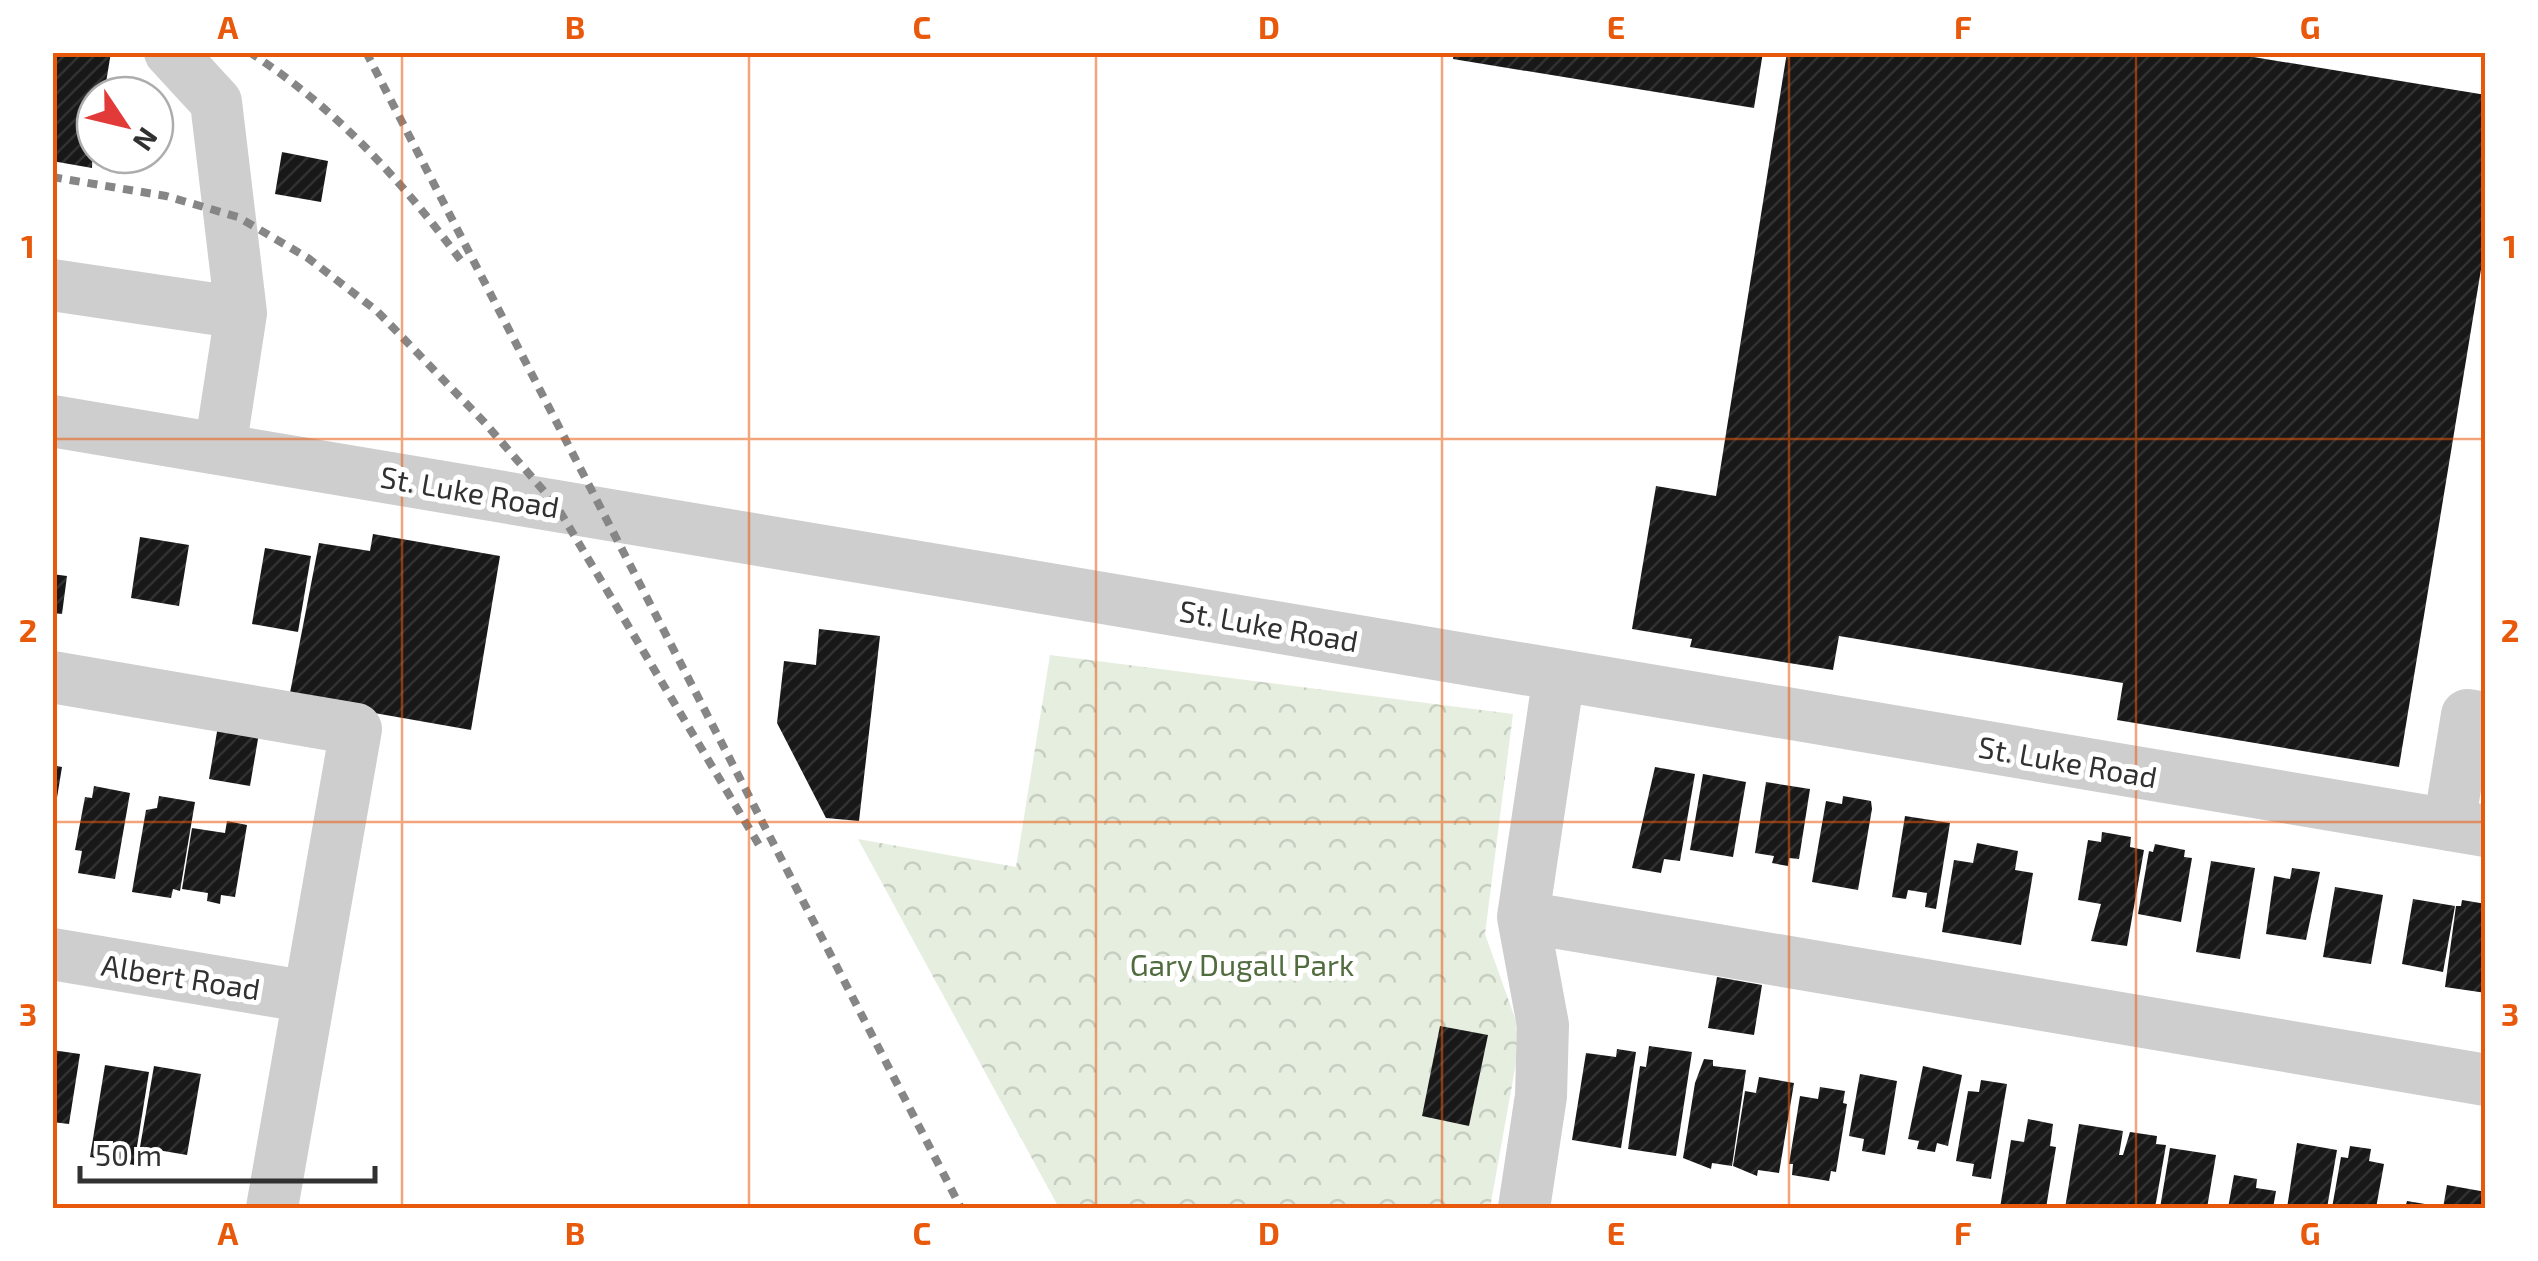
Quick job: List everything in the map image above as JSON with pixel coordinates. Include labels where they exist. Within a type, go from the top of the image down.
[{"type":"street","points":[[170,52],[216,102],[241,312],[220,449]]},
{"type":"street","points":[[52,284],[241,312]]},
{"type":"street","name":"St. Luke Road","points":[[52,421],[2467,828]]},
{"type":"street","points":[[1539,1206],[1543,1025],[1522,917],[1559,675]]},
{"type":"street","points":[[52,676],[356,729],[272,1208]]},
{"type":"street","points":[[2467,828],[2467,715],[2486,718]]},
{"type":"street","points":[[1522,917],[2486,1080]]},
{"type":"street","name":"Albert Road","points":[[52,954],[309,997]]},
{"type":"green space","name":"Gary Dugall Park","points":[[1050,655],[1513,714],[1485,934],[1521,1035],[1490,1208],[1059,1208],[858,839],[1016,867]]},
{"type":"building","points":[[52,52],[111,52],[107,75],[75,75],[75,165],[52,161]]},
{"type":"building","points":[[1454,52],[1763,52],[1754,108],[1453,59]]},
{"type":"building","points":[[1787,52],[2223,52],[2486,95],[2486,239],[2399,767],[2117,720],[2123,683],[1839,636],[1833,670],[1690,647],[1692,639],[1632,629],[1656,486],[1716,496]]},
{"type":"building","points":[[282,152],[328,161],[321,202],[275,194]]},
{"type":"building","points":[[373,534],[500,556],[471,730],[289,698],[319,543],[370,551]]},
{"type":"building","points":[[140,537],[189,545],[179,606],[131,598]]},
{"type":"building","points":[[265,548],[311,556],[298,632],[252,624]]},
{"type":"building","points":[[52,574],[67,576],[62,614],[52,613]]},
{"type":"building","points":[[819,629],[880,636],[859,821],[826,818],[777,723],[784,661],[816,665]]},
{"type":"building","points":[[219,720],[260,727],[250,786],[209,779]]},
{"type":"building","points":[[52,765],[62,767],[55,810],[52,810]]},
{"type":"building","points":[[1655,767],[1695,774],[1680,861],[1664,859],[1661,873],[1632,868]]},
{"type":"building","points":[[1703,774],[1746,782],[1733,857],[1690,850]]},
{"type":"building","points":[[1766,782],[1810,789],[1799,859],[1789,858],[1788,866],[1772,863],[1774,856],[1755,853]]},
{"type":"building","points":[[94,786],[130,793],[115,879],[78,873],[82,851],[75,850],[85,797],[92,798]]},
{"type":"building","points":[[159,796],[195,802],[180,891],[173,889],[171,898],[132,892],[146,810],[157,808]]},
{"type":"building","points":[[1843,796],[1871,801],[1858,890],[1812,882],[1826,801],[1842,804]]},
{"type":"building","points":[[1905,816],[1950,823],[1936,909],[1925,907],[1927,893],[1908,890],[1906,899],[1892,897]]},
{"type":"building","points":[[227,821],[247,825],[235,897],[221,895],[220,904],[207,901],[208,893],[182,889],[192,828],[225,833]]},
{"type":"building","points":[[2102,832],[2131,837],[2130,847],[2144,850],[2127,946],[2091,941],[2101,904],[2078,900],[2088,840],[2101,842]]},
{"type":"building","points":[[1977,843],[2018,851],[2015,870],[2033,873],[2021,945],[1942,932],[1954,860],[1973,863]]},
{"type":"building","points":[[2155,844],[2185,850],[2184,857],[2192,858],[2181,922],[2138,914],[2149,851],[2153,852]]},
{"type":"building","points":[[2211,861],[2255,868],[2240,959],[2196,952]]},
{"type":"building","points":[[2292,868],[2320,872],[2306,940],[2266,934],[2274,876],[2290,879]]},
{"type":"building","points":[[2335,887],[2383,895],[2371,964],[2323,957]]},
{"type":"building","points":[[2413,899],[2455,906],[2443,972],[2402,964]]},
{"type":"building","points":[[2462,900],[2486,904],[2486,993],[2445,987],[2456,906],[2461,906]]},
{"type":"building","points":[[1717,977],[1762,985],[1754,1035],[1708,1028]]},
{"type":"building","points":[[1440,1026],[1488,1035],[1469,1126],[1422,1116]]},
{"type":"building","points":[[1649,1046],[1692,1052],[1676,1156],[1628,1149],[1640,1066],[1646,1067]]},
{"type":"building","points":[[1617,1049],[1636,1052],[1621,1148],[1572,1140],[1586,1053],[1616,1057]]},
{"type":"building","points":[[52,1050],[80,1054],[69,1124],[52,1122]]},
{"type":"building","points":[[1704,1059],[1713,1060],[1713,1066],[1746,1070],[1732,1166],[1712,1163],[1711,1169],[1683,1158],[1695,1083]]},
{"type":"building","points":[[105,1065],[149,1072],[134,1165],[90,1157]]},
{"type":"building","points":[[154,1066],[201,1074],[187,1155],[140,1147]]},
{"type":"building","points":[[1923,1066],[1962,1075],[1948,1146],[1937,1143],[1935,1152],[1917,1149],[1919,1141],[1908,1139]]},
{"type":"building","points":[[1860,1074],[1897,1081],[1885,1155],[1862,1151],[1864,1139],[1849,1136]]},
{"type":"building","points":[[1759,1077],[1794,1083],[1779,1173],[1758,1170],[1757,1176],[1733,1166],[1745,1091],[1756,1093]]},
{"type":"building","points":[[1981,1080],[2007,1084],[1991,1179],[1972,1176],[1974,1164],[1956,1161],[1968,1091],[1979,1092]]},
{"type":"building","points":[[1820,1087],[1845,1091],[1843,1103],[1847,1104],[1836,1172],[1831,1171],[1829,1181],[1792,1175],[1793,1164],[1789,1164],[1800,1096],[1818,1099]]},
{"type":"building","points":[[2028,1119],[2053,1124],[2050,1146],[2056,1147],[2046,1208],[2000,1208],[2011,1140],[2024,1142]]},
{"type":"building","points":[[2079,1124],[2123,1131],[2119,1155],[2123,1155],[2130,1132],[2157,1136],[2156,1144],[2166,1145],[2155,1208],[2065,1208]]},
{"type":"building","points":[[2297,1143],[2337,1150],[2327,1208],[2287,1208]]},
{"type":"building","points":[[2350,1146],[2371,1149],[2369,1161],[2384,1164],[2376,1208],[2332,1208],[2341,1157],[2348,1158]]},
{"type":"building","points":[[2170,1148],[2216,1155],[2207,1208],[2160,1208]]},
{"type":"building","points":[[2234,1175],[2257,1179],[2256,1188],[2276,1191],[2273,1208],[2228,1208]]},
{"type":"building","points":[[2447,1185],[2486,1192],[2485,1208],[2443,1208]]},
{"type":"building","points":[[2407,1201],[2437,1206],[2437,1208],[2405,1208]]},
{"type":"railway","points":[[249,52],[310,97],[365,147],[462,262]]},
{"type":"railway","points":[[366,52],[961,1208]]},
{"type":"railway","points":[[52,177],[166,196],[238,217],[308,258],[377,311],[485,423],[556,505],[762,850]]}]
